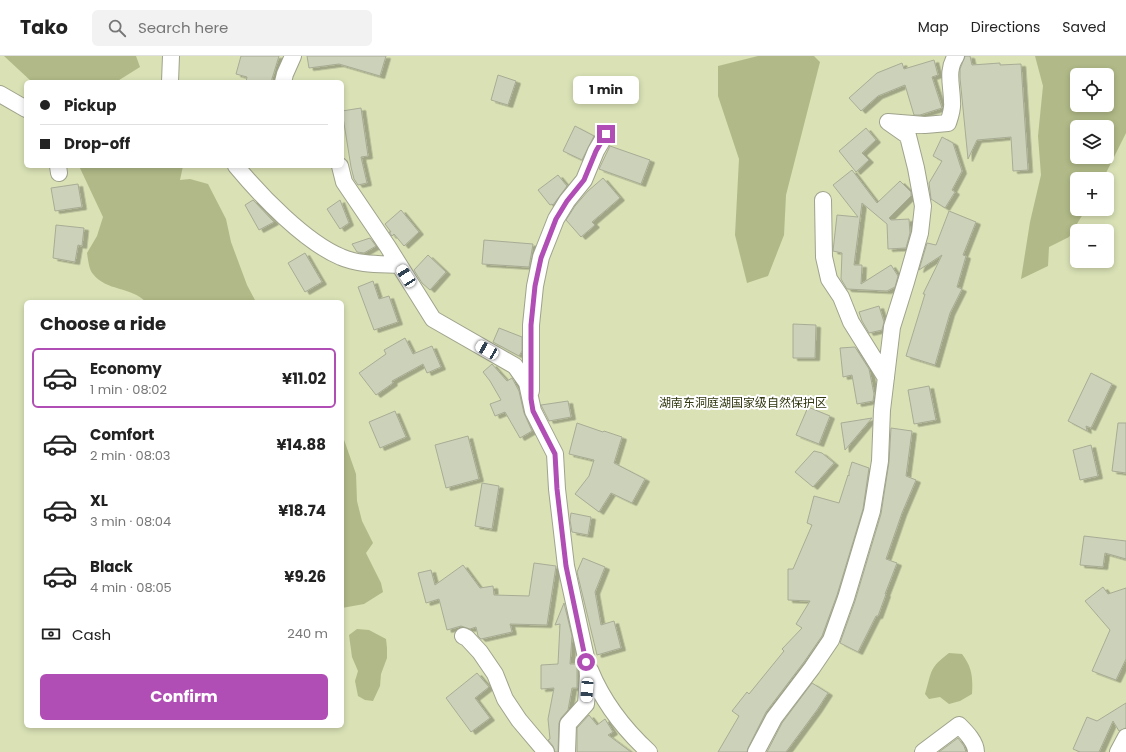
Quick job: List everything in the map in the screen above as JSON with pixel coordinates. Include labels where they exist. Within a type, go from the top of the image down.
[{"type":"street","points":[[170,80],[171,56]]},
{"type":"street","points":[[284,80],[294,56]]},
{"type":"street","points":[[756,752],[774,718],[831,640],[846,598],[872,511],[880,461],[882,410],[892,327],[920,233],[923,206],[908,136],[888,122],[925,125],[948,123],[953,103],[949,80],[952,61],[956,56]]},
{"type":"street","points":[[0,94],[24,109]]},
{"type":"street","points":[[531,399],[531,325],[535,286],[541,258],[556,219],[567,201],[584,180],[596,151],[606,134]]},
{"type":"street","points":[[238,168],[298,229],[321,246],[342,257],[367,264],[399,265]]},
{"type":"street","points":[[340,168],[344,182],[433,319],[515,366],[527,383],[533,411],[555,454],[557,489],[566,566],[588,676],[586,704],[568,724],[567,752]]},
{"type":"street","points":[[824,200],[824,257],[829,279],[841,297],[851,322],[886,378]]},
{"type":"street","points":[[463,636],[467,638],[480,652],[495,674],[505,698],[519,720],[546,752]]},
{"type":"street","points":[[586,662],[597,688],[618,719],[649,752]]},
{"type":"street","points":[[923,752],[960,725],[976,748],[976,752]]},
{"type":"street","points":[[1118,752],[1126,737]]},
{"type":"green space","name":"湖南东洞庭湖国家级自然保护区","points":[[0,56],[1126,56],[1126,752],[0,752]]},
{"type":"shaded area","points":[[4,56],[136,56],[140,67],[119,80],[30,80]]},
{"type":"shaded area","points":[[758,56],[814,56],[820,62],[786,195],[784,235],[768,276],[747,283],[735,235],[739,159],[718,96],[718,66]]},
{"type":"shaded area","points":[[1035,56],[1126,56],[1126,133],[1114,157],[1114,120],[1070,120],[1070,164],[1110,164],[1106,172],[1070,172],[1070,216],[1082,216],[1077,224],[1070,224],[1069,237],[1049,247],[1048,266],[1021,279],[1030,222],[1041,175],[1038,136],[1043,86]]},
{"type":"shaded area","points":[[80,168],[183,168],[180,180],[190,179],[208,184],[226,219],[231,242],[247,285],[255,300],[144,300],[134,294],[105,283],[93,274],[87,253],[97,236],[103,217]]},
{"type":"shaded area","points":[[344,440],[356,474],[357,501],[362,521],[373,543],[366,553],[381,583],[383,592],[364,604],[344,608]]},
{"type":"shaded area","points":[[357,629],[369,630],[386,639],[387,658],[381,674],[380,686],[373,701],[365,700],[358,696],[355,681],[358,671],[352,657],[349,635]]},
{"type":"shaded area","points":[[949,653],[962,654],[968,663],[972,677],[972,694],[960,701],[949,704],[940,697],[929,699],[925,694],[934,666]]},
{"type":"building","points":[[241,56],[279,56],[272,80],[246,80],[247,77],[236,74]]},
{"type":"building","points":[[307,56],[386,56],[380,76],[339,64],[309,68]]},
{"type":"building","points":[[965,56],[970,56],[972,65],[1000,63],[1000,65],[1021,64],[1028,170],[1013,171],[1011,137],[977,140],[968,159],[960,78],[960,69]]},
{"type":"building","points":[[934,60],[938,75],[932,77],[942,108],[920,115],[914,115],[905,85],[878,96],[861,111],[849,98],[877,73],[902,63],[904,69]]},
{"type":"building","points":[[498,75],[516,81],[508,105],[491,100]]},
{"type":"building","points":[[361,108],[368,156],[361,157],[367,183],[358,185],[354,179],[344,123],[344,111]]},
{"type":"building","points":[[575,126],[594,136],[582,160],[563,151]]},
{"type":"building","points":[[866,128],[876,140],[862,153],[869,160],[856,172],[839,151]]},
{"type":"building","points":[[942,137],[953,143],[962,171],[952,190],[955,192],[945,208],[931,199],[929,183],[942,161],[933,156]]},
{"type":"building","points":[[610,146],[650,160],[641,184],[599,169]]},
{"type":"building","points":[[852,170],[877,203],[900,181],[911,192],[911,196],[889,218],[891,220],[909,219],[910,233],[906,248],[888,249],[887,224],[862,203],[854,265],[862,265],[861,284],[891,265],[898,276],[895,287],[887,291],[847,289],[841,279],[842,253],[833,251],[837,215],[858,217],[833,185]]},
{"type":"building","points":[[558,175],[567,186],[553,205],[550,205],[538,190]]},
{"type":"building","points":[[603,178],[620,198],[592,222],[595,225],[581,237],[566,220],[575,206],[588,191]]},
{"type":"building","points":[[78,184],[82,207],[55,211],[51,188]]},
{"type":"building","points":[[253,200],[274,222],[259,230],[245,205]]},
{"type":"building","points":[[340,200],[349,223],[340,229],[327,209]]},
{"type":"building","points":[[401,210],[419,232],[404,246],[394,234],[392,236],[385,224]]},
{"type":"building","points":[[949,211],[976,222],[963,255],[966,256],[957,287],[962,289],[950,313],[935,365],[906,356],[925,294],[923,294],[942,255],[919,270],[927,243],[936,245]]},
{"type":"building","points":[[56,225],[84,228],[82,246],[78,245],[75,262],[53,258]]},
{"type":"building","points":[[370,238],[376,246],[364,253],[357,252],[352,244]]},
{"type":"building","points":[[484,240],[533,244],[529,267],[482,264]]},
{"type":"building","points":[[305,253],[322,282],[305,292],[288,263]]},
{"type":"building","points":[[428,255],[446,272],[430,290],[422,283],[414,270]]},
{"type":"building","points":[[373,281],[379,299],[389,296],[398,322],[374,330],[358,287]]},
{"type":"building","points":[[879,306],[884,322],[882,330],[869,333],[859,312]]},
{"type":"building","points":[[793,324],[816,325],[815,358],[793,358]]},
{"type":"building","points":[[499,328],[522,337],[522,351],[519,356],[493,342]]},
{"type":"building","points":[[405,338],[413,354],[432,346],[441,367],[427,373],[423,364],[392,381],[393,383],[376,395],[359,373],[386,354],[384,350]]},
{"type":"building","points":[[855,347],[869,369],[874,394],[873,401],[857,404],[852,375],[843,377],[840,348]]},
{"type":"building","points":[[492,364],[507,381],[512,378],[519,391],[524,413],[532,431],[520,438],[505,412],[495,416],[490,404],[501,400],[483,372]]},
{"type":"building","points":[[1091,373],[1112,384],[1091,428],[1086,426],[1087,431],[1068,421]]},
{"type":"building","points":[[929,386],[936,420],[914,424],[908,390]]},
{"type":"building","points":[[568,401],[571,417],[549,421],[541,405]]},
{"type":"building","points":[[808,407],[830,416],[819,444],[796,435]]},
{"type":"building","points":[[395,411],[406,437],[380,448],[369,422]]},
{"type":"building","points":[[872,418],[845,450],[841,423]]},
{"type":"building","points":[[577,423],[622,437],[614,463],[645,479],[632,503],[611,493],[599,512],[575,494],[589,476],[594,460],[569,454]]},
{"type":"building","points":[[1118,423],[1126,423],[1126,473],[1112,471]]},
{"type":"building","points":[[891,428],[912,431],[906,476],[916,480],[902,513],[886,559],[897,563],[878,616],[876,616],[858,652],[840,643],[855,601],[881,514],[889,462]]},
{"type":"building","points":[[468,436],[479,479],[446,488],[435,445]]},
{"type":"building","points":[[1091,445],[1098,476],[1080,480],[1073,450]]},
{"type":"building","points":[[814,451],[822,453],[834,463],[813,487],[795,472]]},
{"type":"building","points":[[852,462],[869,468],[863,509],[837,595],[822,636],[766,712],[747,752],[718,752],[739,716],[732,711],[747,692],[749,694],[784,651],[782,649],[802,628],[796,624],[810,601],[788,600],[788,569],[793,569],[812,525],[807,523],[814,496],[839,503],[848,475],[849,476]]},
{"type":"building","points":[[482,483],[499,486],[492,529],[475,526]]},
{"type":"building","points":[[571,513],[591,517],[588,535],[572,532],[570,520]]},
{"type":"building","points":[[1084,536],[1126,541],[1126,559],[1105,553],[1103,567],[1080,565]]},
{"type":"building","points":[[583,558],[605,567],[595,592],[601,625],[614,621],[621,648],[597,655],[577,572]]},
{"type":"building","points":[[534,563],[556,566],[547,625],[510,624],[512,632],[481,639],[478,636],[476,627],[470,629],[461,626],[447,630],[439,599],[426,603],[418,573],[431,570],[435,585],[463,565],[480,588],[493,586],[494,595],[529,596]]},
{"type":"building","points":[[1103,587],[1108,594],[1126,588],[1126,659],[1116,680],[1092,671],[1110,630],[1085,601]]},
{"type":"building","points":[[564,603],[572,636],[570,664],[577,664],[577,688],[572,688],[568,710],[561,718],[559,723],[558,752],[555,752],[553,746],[548,740],[550,739],[548,719],[554,688],[541,689],[541,665],[558,664],[560,624],[555,625]]},
{"type":"building","points":[[477,673],[489,687],[475,698],[490,718],[471,732],[446,698]]},
{"type":"building","points":[[812,683],[828,693],[817,710],[786,752],[767,752],[782,723]]},
{"type":"building","points":[[1126,703],[1126,728],[1119,731],[1113,721],[1099,752],[1080,752],[1073,749],[1087,717],[1097,721]]},
{"type":"building","points":[[589,715],[597,725],[605,719],[613,732],[608,735],[631,752],[577,752],[577,728]]},
{"type":"building","points":[[958,738],[964,746],[966,752],[939,752]]},
{"type":"route","points":[[586,662],[566,566],[557,489],[555,454],[533,411],[531,399],[531,325],[535,286],[541,258],[556,219],[567,201],[584,180],[596,151],[606,134]]}]
